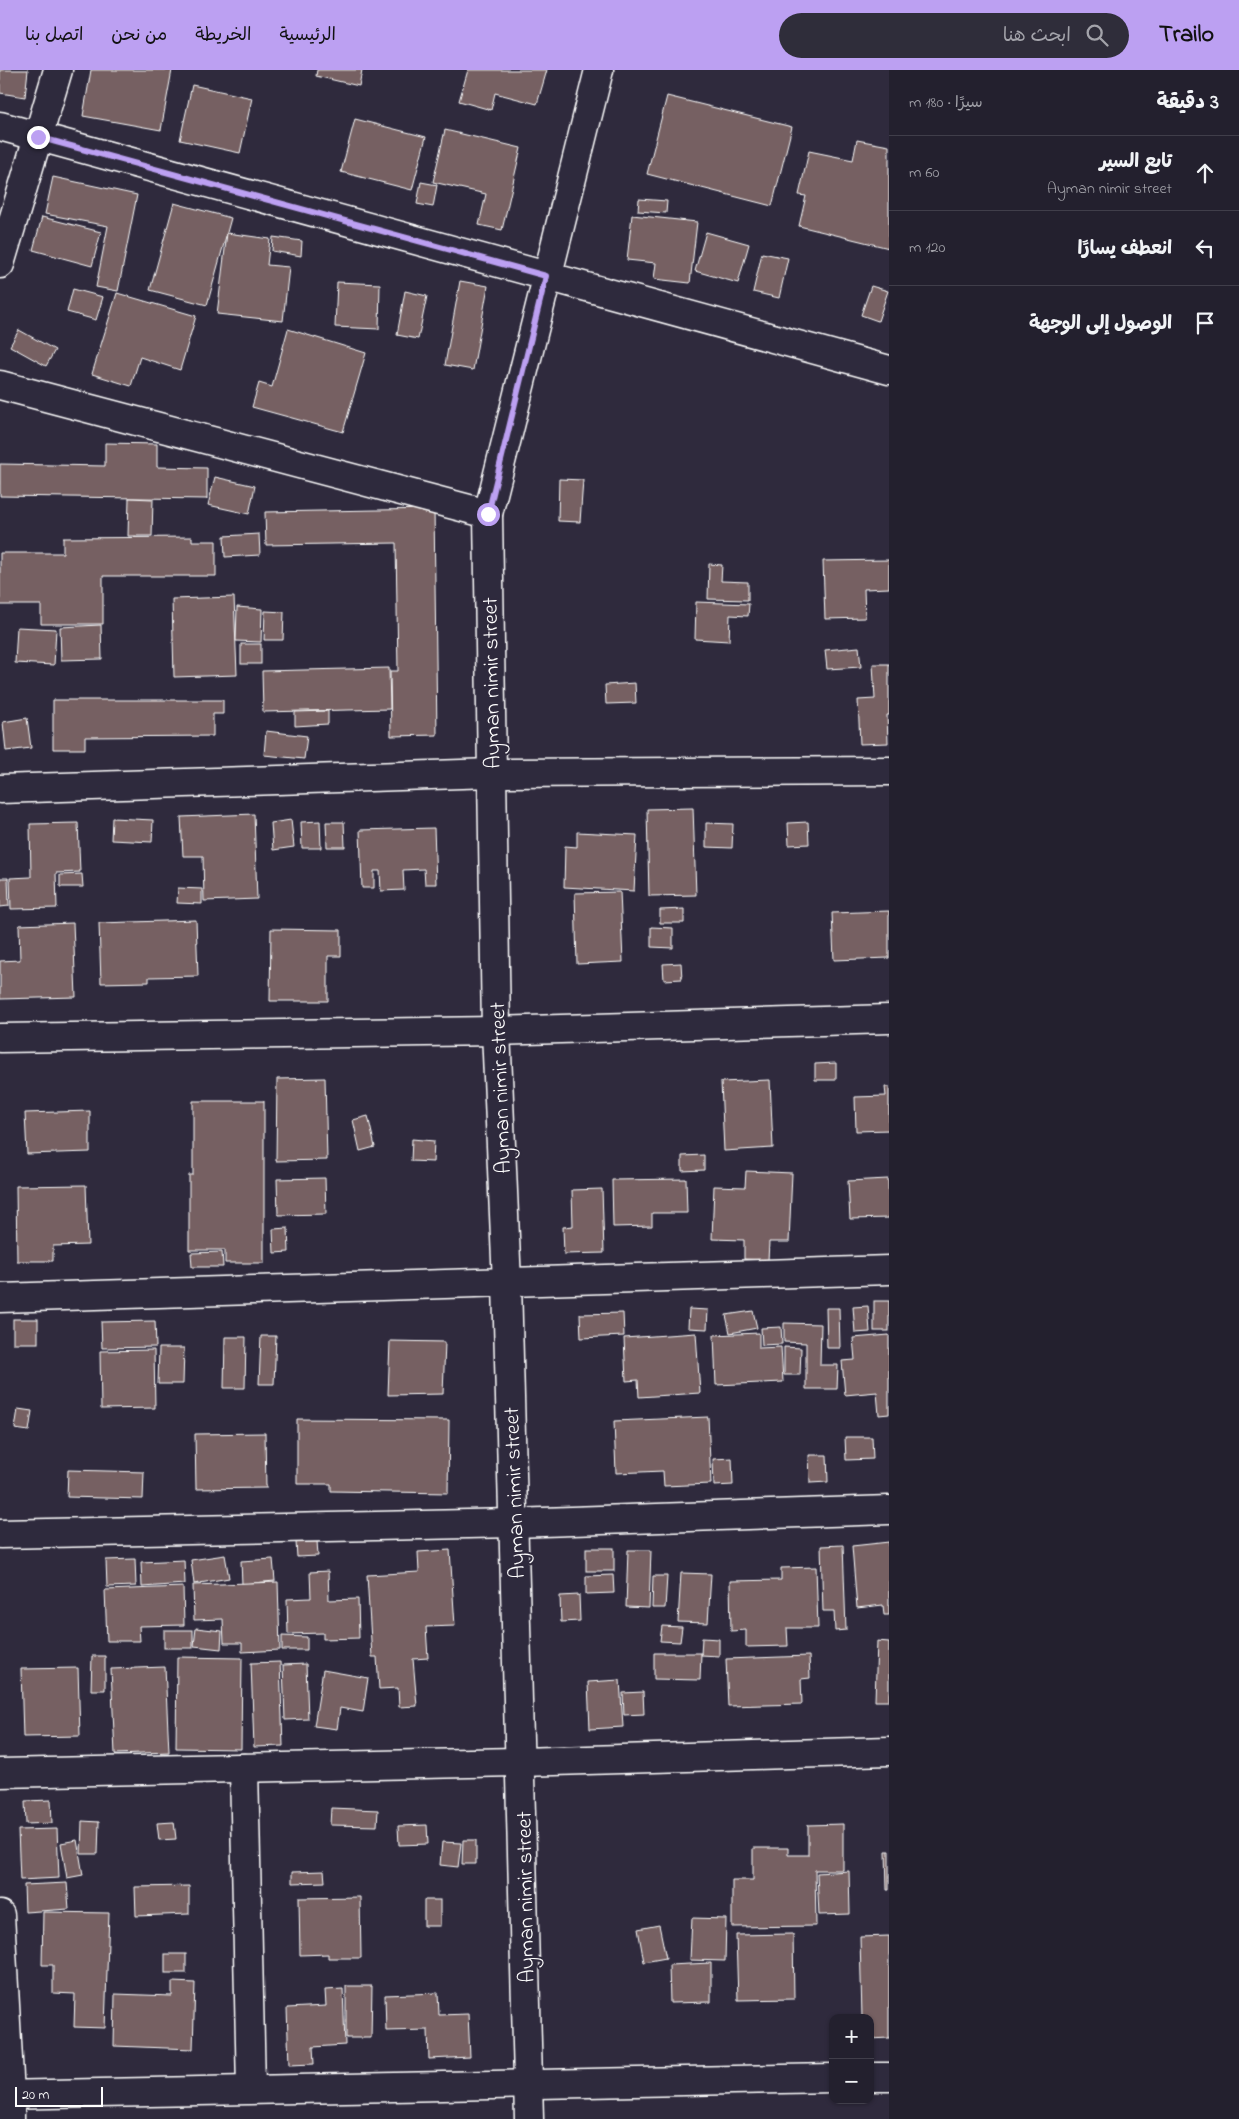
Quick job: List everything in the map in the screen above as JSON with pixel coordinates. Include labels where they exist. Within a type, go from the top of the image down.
[{"type":"street","points":[[0,264],[58,70]]},
{"type":"street","name":"Ayman nimir street","points":[[529,2119],[507,1283],[496,1031],[488,514],[599,70]]},
{"type":"street","points":[[0,126],[889,370]]},
{"type":"street","points":[[0,385],[488,514]]},
{"type":"street","points":[[0,789],[492,773],[889,771]]},
{"type":"street","points":[[0,1038],[496,1031],[889,1019]]},
{"type":"street","points":[[0,1298],[889,1270]]},
{"type":"street","points":[[0,1534],[514,1523],[889,1510]]},
{"type":"street","points":[[0,1773],[521,1762],[889,1751]]},
{"type":"street","points":[[244,1768],[250,2089]]},
{"type":"street","points":[[0,1915],[7,2103],[250,2089],[528,2082],[829,2078]]},
{"type":"street","points":[[874,2077],[889,2077]]},
{"type":"building","points":[[0,70],[28,70],[25,97],[0,93]]},
{"type":"building","points":[[91,70],[172,70],[161,130],[83,116]]},
{"type":"building","points":[[317,70],[362,70],[359,86],[316,76]]},
{"type":"building","points":[[468,70],[547,70],[537,104],[495,93],[491,110],[459,101]]},
{"type":"building","points":[[192,85],[252,98],[240,153],[180,140]]},
{"type":"building","points":[[667,96],[792,127],[772,206],[647,174]]},
{"type":"building","points":[[355,119],[426,137],[412,190],[341,172]]},
{"type":"building","points":[[445,130],[521,148],[502,230],[479,225],[486,194],[433,182]]},
{"type":"building","points":[[857,140],[889,146],[889,248],[799,226],[806,196],[799,195],[809,151],[853,160]]},
{"type":"building","points":[[53,177],[137,195],[118,291],[96,287],[108,226],[45,214]]},
{"type":"building","points":[[421,182],[437,185],[433,207],[417,204]]},
{"type":"building","points":[[639,199],[667,201],[666,213],[638,211]]},
{"type":"building","points":[[174,203],[231,218],[207,305],[150,290]]},
{"type":"building","points":[[632,215],[697,222],[690,283],[654,279],[656,263],[627,260]]},
{"type":"building","points":[[42,217],[101,232],[92,266],[33,250]]},
{"type":"building","points":[[706,232],[749,244],[738,283],[695,271]]},
{"type":"building","points":[[227,233],[270,239],[267,265],[289,267],[283,321],[217,314]]},
{"type":"building","points":[[273,237],[302,241],[301,256],[272,251]]},
{"type":"building","points":[[762,253],[788,258],[779,298],[753,292]]},
{"type":"building","points":[[460,281],[488,286],[473,370],[445,365]]},
{"type":"building","points":[[337,282],[380,284],[379,329],[335,327]]},
{"type":"building","points":[[871,286],[888,291],[878,321],[861,315]]},
{"type":"building","points":[[73,289],[103,297],[96,320],[67,312]]},
{"type":"building","points":[[405,291],[427,296],[418,339],[397,335]]},
{"type":"building","points":[[117,293],[196,316],[180,370],[140,357],[131,386],[92,374]]},
{"type":"building","points":[[288,329],[366,353],[343,432],[252,407],[259,383],[272,387]]},
{"type":"building","points":[[19,330],[55,350],[46,366],[10,346]]},
{"type":"building","points":[[105,443],[157,444],[157,467],[207,468],[207,499],[0,496],[0,464],[105,466]]},
{"type":"building","points":[[215,477],[255,486],[249,514],[208,505]]},
{"type":"building","points":[[559,479],[583,480],[580,522],[558,521]]},
{"type":"building","points":[[129,498],[153,499],[152,536],[128,536]]},
{"type":"building","points":[[434,509],[437,735],[391,736],[390,671],[398,671],[396,543],[266,545],[265,512]]},
{"type":"building","points":[[259,534],[260,555],[225,557],[224,536]]},
{"type":"building","points":[[192,537],[192,541],[216,541],[216,576],[103,576],[103,624],[41,624],[41,605],[0,605],[0,553],[63,553],[63,538]]},
{"type":"building","points":[[889,560],[889,588],[864,589],[865,618],[825,619],[823,561]]},
{"type":"building","points":[[709,564],[722,565],[721,581],[748,582],[748,600],[708,599]]},
{"type":"building","points":[[234,597],[237,675],[174,677],[172,599]]},
{"type":"building","points":[[696,602],[749,604],[748,616],[730,615],[729,641],[695,639]]},
{"type":"building","points":[[237,607],[262,609],[261,642],[236,641]]},
{"type":"building","points":[[265,611],[284,612],[283,640],[264,640]]},
{"type":"building","points":[[101,625],[102,659],[61,660],[60,627]]},
{"type":"building","points":[[17,627],[56,629],[54,665],[15,663]]},
{"type":"building","points":[[241,644],[261,644],[261,664],[241,664]]},
{"type":"building","points":[[859,647],[861,667],[827,669],[825,650]]},
{"type":"building","points":[[873,664],[889,664],[888,743],[860,744],[858,700],[875,699]]},
{"type":"building","points":[[389,668],[390,709],[263,712],[262,671]]},
{"type":"building","points":[[635,683],[636,703],[606,704],[605,685]]},
{"type":"building","points":[[53,700],[223,700],[223,714],[213,714],[213,736],[85,737],[85,749],[53,749]]},
{"type":"building","points":[[328,711],[328,724],[295,726],[295,712]]},
{"type":"building","points":[[27,718],[31,748],[6,751],[3,722]]},
{"type":"building","points":[[266,731],[307,736],[304,759],[264,755]]},
{"type":"building","points":[[693,808],[696,895],[649,896],[647,809]]},
{"type":"building","points":[[254,814],[257,899],[204,901],[203,856],[183,856],[181,817]]},
{"type":"building","points":[[112,818],[153,820],[152,842],[111,840]]},
{"type":"building","points":[[291,820],[294,847],[273,850],[271,823]]},
{"type":"building","points":[[320,821],[321,848],[302,848],[301,822]]},
{"type":"building","points":[[326,822],[344,822],[345,847],[327,847]]},
{"type":"building","points":[[808,822],[809,844],[789,845],[788,823]]},
{"type":"building","points":[[78,823],[80,872],[56,873],[57,908],[11,909],[10,878],[31,877],[30,824]]},
{"type":"building","points":[[706,823],[733,824],[732,848],[706,847]]},
{"type":"building","points":[[434,828],[436,884],[425,884],[424,869],[403,870],[404,890],[381,891],[380,871],[374,871],[374,888],[362,888],[360,830]]},
{"type":"building","points":[[577,832],[637,835],[634,891],[564,887],[565,846],[577,847]]},
{"type":"building","points":[[82,874],[83,887],[60,887],[60,875]]},
{"type":"building","points":[[0,878],[8,878],[9,906],[0,907]]},
{"type":"building","points":[[178,888],[202,889],[202,904],[177,903]]},
{"type":"building","points":[[620,892],[623,962],[577,964],[575,893]]},
{"type":"building","points":[[684,909],[684,923],[660,923],[660,910]]},
{"type":"building","points":[[889,911],[889,958],[834,960],[832,913]]},
{"type":"building","points":[[196,920],[198,976],[149,977],[149,982],[101,983],[99,923]]},
{"type":"building","points":[[73,923],[76,997],[0,999],[0,961],[20,960],[19,925]]},
{"type":"building","points":[[651,927],[673,928],[673,948],[651,947]]},
{"type":"building","points":[[271,929],[341,930],[341,956],[328,956],[328,1001],[270,1001]]},
{"type":"building","points":[[681,963],[682,979],[664,980],[663,964]]},
{"type":"building","points":[[836,1063],[836,1080],[815,1080],[815,1064]]},
{"type":"building","points":[[325,1078],[327,1160],[276,1161],[277,1079]]},
{"type":"building","points":[[770,1080],[773,1148],[724,1151],[721,1082]]},
{"type":"building","points":[[885,1087],[889,1087],[889,1130],[856,1131],[855,1097],[886,1096]]},
{"type":"building","points":[[193,1101],[264,1101],[264,1263],[225,1263],[225,1250],[189,1250],[189,1175],[193,1175]]},
{"type":"building","points":[[90,1111],[90,1152],[27,1154],[25,1113]]},
{"type":"building","points":[[368,1116],[375,1147],[360,1151],[353,1120]]},
{"type":"building","points":[[412,1139],[434,1141],[433,1162],[411,1161]]},
{"type":"building","points":[[704,1155],[704,1170],[682,1171],[682,1156]]},
{"type":"building","points":[[746,1171],[792,1173],[789,1242],[769,1242],[768,1260],[744,1259],[744,1240],[712,1239],[714,1186],[745,1187]]},
{"type":"building","points":[[325,1178],[326,1214],[278,1215],[277,1179]]},
{"type":"building","points":[[686,1179],[687,1213],[652,1213],[652,1226],[613,1227],[612,1180]]},
{"type":"building","points":[[888,1179],[889,1218],[850,1219],[848,1181]]},
{"type":"building","points":[[86,1185],[88,1245],[53,1246],[53,1261],[17,1261],[16,1186]]},
{"type":"building","points":[[602,1189],[604,1253],[564,1254],[563,1227],[573,1226],[572,1190]]},
{"type":"building","points":[[288,1228],[289,1252],[274,1253],[273,1229]]},
{"type":"building","points":[[222,1252],[223,1267],[192,1267],[191,1253]]},
{"type":"building","points":[[874,1301],[889,1301],[889,1331],[874,1331]]},
{"type":"building","points":[[868,1306],[870,1332],[855,1333],[853,1307]]},
{"type":"building","points":[[826,1308],[839,1308],[840,1348],[827,1348]]},
{"type":"building","points":[[689,1309],[708,1310],[707,1329],[688,1328]]},
{"type":"building","points":[[753,1311],[757,1328],[730,1333],[726,1315]]},
{"type":"building","points":[[623,1313],[624,1336],[581,1338],[580,1314]]},
{"type":"building","points":[[13,1319],[38,1319],[38,1343],[13,1343]]},
{"type":"building","points":[[155,1321],[156,1347],[102,1348],[101,1322]]},
{"type":"building","points":[[784,1323],[821,1324],[820,1365],[838,1365],[837,1389],[806,1389],[806,1343],[784,1342]]},
{"type":"building","points":[[781,1327],[782,1344],[762,1345],[761,1328]]},
{"type":"building","points":[[696,1333],[700,1393],[639,1397],[638,1380],[626,1381],[624,1338]]},
{"type":"building","points":[[759,1333],[759,1348],[781,1347],[783,1382],[716,1385],[714,1335]]},
{"type":"building","points":[[889,1335],[889,1414],[879,1415],[877,1392],[845,1395],[842,1361],[855,1360],[853,1338]]},
{"type":"building","points":[[261,1336],[276,1336],[274,1384],[259,1384]]},
{"type":"building","points":[[225,1337],[246,1337],[245,1388],[224,1388]]},
{"type":"building","points":[[390,1341],[445,1342],[443,1394],[388,1395]]},
{"type":"building","points":[[784,1347],[801,1348],[800,1375],[784,1375]]},
{"type":"building","points":[[159,1348],[184,1348],[183,1384],[158,1384]]},
{"type":"building","points":[[154,1350],[155,1408],[101,1409],[100,1351]]},
{"type":"building","points":[[18,1409],[32,1411],[29,1431],[15,1429]]},
{"type":"building","points":[[708,1417],[711,1484],[664,1486],[663,1471],[616,1473],[614,1421]]},
{"type":"building","points":[[297,1419],[449,1420],[448,1493],[331,1491],[331,1484],[297,1484]]},
{"type":"building","points":[[265,1433],[266,1488],[196,1489],[195,1434]]},
{"type":"building","points":[[845,1437],[872,1437],[873,1459],[846,1460]]},
{"type":"building","points":[[809,1455],[827,1455],[828,1482],[810,1483]]},
{"type":"building","points":[[732,1458],[733,1485],[714,1486],[713,1459]]},
{"type":"building","points":[[68,1470],[144,1472],[143,1499],[67,1497]]},
{"type":"building","points":[[317,1541],[318,1556],[297,1557],[296,1542]]},
{"type":"building","points":[[889,1542],[889,1615],[884,1615],[883,1605],[857,1608],[852,1546]]},
{"type":"building","points":[[843,1545],[846,1630],[835,1631],[834,1611],[823,1611],[821,1546]]},
{"type":"building","points":[[586,1548],[614,1548],[614,1571],[586,1571]]},
{"type":"building","points":[[450,1550],[455,1626],[426,1627],[428,1658],[413,1659],[417,1706],[399,1707],[398,1688],[379,1689],[377,1657],[372,1657],[367,1575],[419,1572],[418,1552]]},
{"type":"building","points":[[628,1550],[651,1550],[649,1608],[626,1607]]},
{"type":"building","points":[[225,1555],[229,1578],[194,1584],[191,1560]]},
{"type":"building","points":[[135,1559],[136,1586],[107,1587],[106,1560]]},
{"type":"building","points":[[273,1559],[275,1581],[242,1584],[241,1561]]},
{"type":"building","points":[[184,1560],[185,1584],[142,1587],[141,1562]]},
{"type":"building","points":[[816,1567],[818,1628],[787,1628],[788,1646],[746,1647],[746,1630],[731,1631],[730,1581],[781,1580],[781,1568]]},
{"type":"building","points":[[328,1571],[329,1600],[358,1599],[359,1638],[323,1639],[323,1633],[288,1634],[287,1599],[311,1598],[310,1572]]},
{"type":"building","points":[[681,1573],[711,1574],[708,1623],[678,1622]]},
{"type":"building","points":[[613,1575],[614,1593],[586,1594],[586,1576]]},
{"type":"building","points":[[653,1576],[667,1576],[665,1608],[652,1608]]},
{"type":"building","points":[[278,1582],[280,1650],[242,1652],[242,1643],[224,1643],[223,1619],[194,1620],[193,1585]]},
{"type":"building","points":[[183,1587],[184,1625],[139,1626],[140,1641],[107,1641],[105,1590]]},
{"type":"building","points":[[579,1595],[580,1621],[561,1622],[560,1596]]},
{"type":"building","points":[[662,1626],[682,1627],[680,1642],[660,1641]]},
{"type":"building","points":[[196,1628],[222,1631],[221,1649],[194,1646]]},
{"type":"building","points":[[164,1630],[193,1630],[193,1648],[164,1648]]},
{"type":"building","points":[[282,1636],[307,1637],[307,1650],[282,1650]]},
{"type":"building","points":[[702,1638],[719,1639],[719,1656],[701,1655]]},
{"type":"building","points":[[877,1641],[889,1642],[889,1701],[875,1701]]},
{"type":"building","points":[[654,1653],[701,1653],[700,1680],[654,1679]]},
{"type":"building","points":[[92,1656],[105,1656],[105,1690],[91,1690]]},
{"type":"building","points":[[809,1656],[810,1678],[801,1679],[802,1704],[728,1706],[726,1659]]},
{"type":"building","points":[[177,1657],[242,1658],[241,1749],[176,1748]]},
{"type":"building","points":[[280,1662],[283,1746],[254,1747],[251,1663]]},
{"type":"building","points":[[306,1664],[308,1719],[285,1720],[283,1665]]},
{"type":"building","points":[[165,1667],[169,1752],[115,1754],[111,1669]]},
{"type":"building","points":[[78,1668],[80,1736],[23,1737],[21,1669]]},
{"type":"building","points":[[323,1670],[368,1678],[363,1712],[340,1708],[337,1729],[314,1726]]},
{"type":"building","points":[[620,1680],[623,1727],[590,1729],[588,1682]]},
{"type":"building","points":[[643,1692],[644,1714],[624,1715],[623,1693]]},
{"type":"building","points":[[51,1800],[52,1823],[26,1824],[25,1801]]},
{"type":"building","points":[[331,1808],[378,1810],[377,1826],[330,1825]]},
{"type":"building","points":[[82,1821],[99,1822],[98,1854],[81,1854]]},
{"type":"building","points":[[174,1822],[176,1839],[159,1840],[157,1823]]},
{"type":"building","points":[[843,1824],[843,1870],[815,1870],[816,1926],[732,1927],[732,1880],[753,1880],[753,1848],[788,1848],[788,1855],[808,1855],[808,1825]]},
{"type":"building","points":[[427,1825],[428,1844],[399,1845],[398,1826]]},
{"type":"building","points":[[57,1829],[59,1878],[20,1880],[18,1830]]},
{"type":"building","points":[[77,1840],[83,1875],[67,1878],[61,1843]]},
{"type":"building","points":[[463,1840],[476,1840],[476,1864],[462,1864]]},
{"type":"building","points":[[442,1842],[461,1843],[458,1867],[440,1865]]},
{"type":"building","points":[[886,1851],[889,1851],[889,1890],[887,1890]]},
{"type":"building","points":[[324,1871],[325,1882],[292,1883],[292,1872]]},
{"type":"building","points":[[849,1871],[850,1914],[819,1915],[817,1873]]},
{"type":"building","points":[[67,1883],[69,1909],[25,1912],[24,1885]]},
{"type":"building","points":[[189,1886],[189,1914],[136,1916],[135,1887]]},
{"type":"building","points":[[360,1897],[361,1958],[328,1958],[328,1954],[300,1955],[299,1898]]},
{"type":"building","points":[[424,1900],[440,1900],[440,1926],[424,1926]]},
{"type":"building","points":[[43,1912],[109,1913],[105,2028],[74,2027],[75,1994],[53,1993],[53,1965],[42,1965]]},
{"type":"building","points":[[692,1918],[726,1919],[725,1961],[690,1960]]},
{"type":"building","points":[[659,1925],[666,1958],[644,1962],[638,1929]]},
{"type":"building","points":[[793,1934],[794,1999],[738,2000],[736,1935]]},
{"type":"building","points":[[889,1936],[889,2038],[874,2039],[874,2014],[862,2014],[860,1937]]},
{"type":"building","points":[[165,1954],[186,1954],[186,1973],[165,1973]]},
{"type":"building","points":[[711,1963],[711,2002],[670,2003],[669,1965]]},
{"type":"building","points":[[172,1982],[195,1983],[193,2049],[114,2046],[115,1994],[172,1996]]},
{"type":"building","points":[[346,1986],[372,1986],[371,2038],[346,2038]]},
{"type":"building","points":[[343,1989],[345,2045],[313,2047],[314,2064],[289,2065],[287,2008],[326,2006],[325,1990]]},
{"type":"building","points":[[438,1993],[439,2015],[468,2014],[470,2057],[429,2059],[428,2030],[386,2031],[385,1995]]},
{"type":"route","points":[[38,137],[546,276],[488,514]]}]
